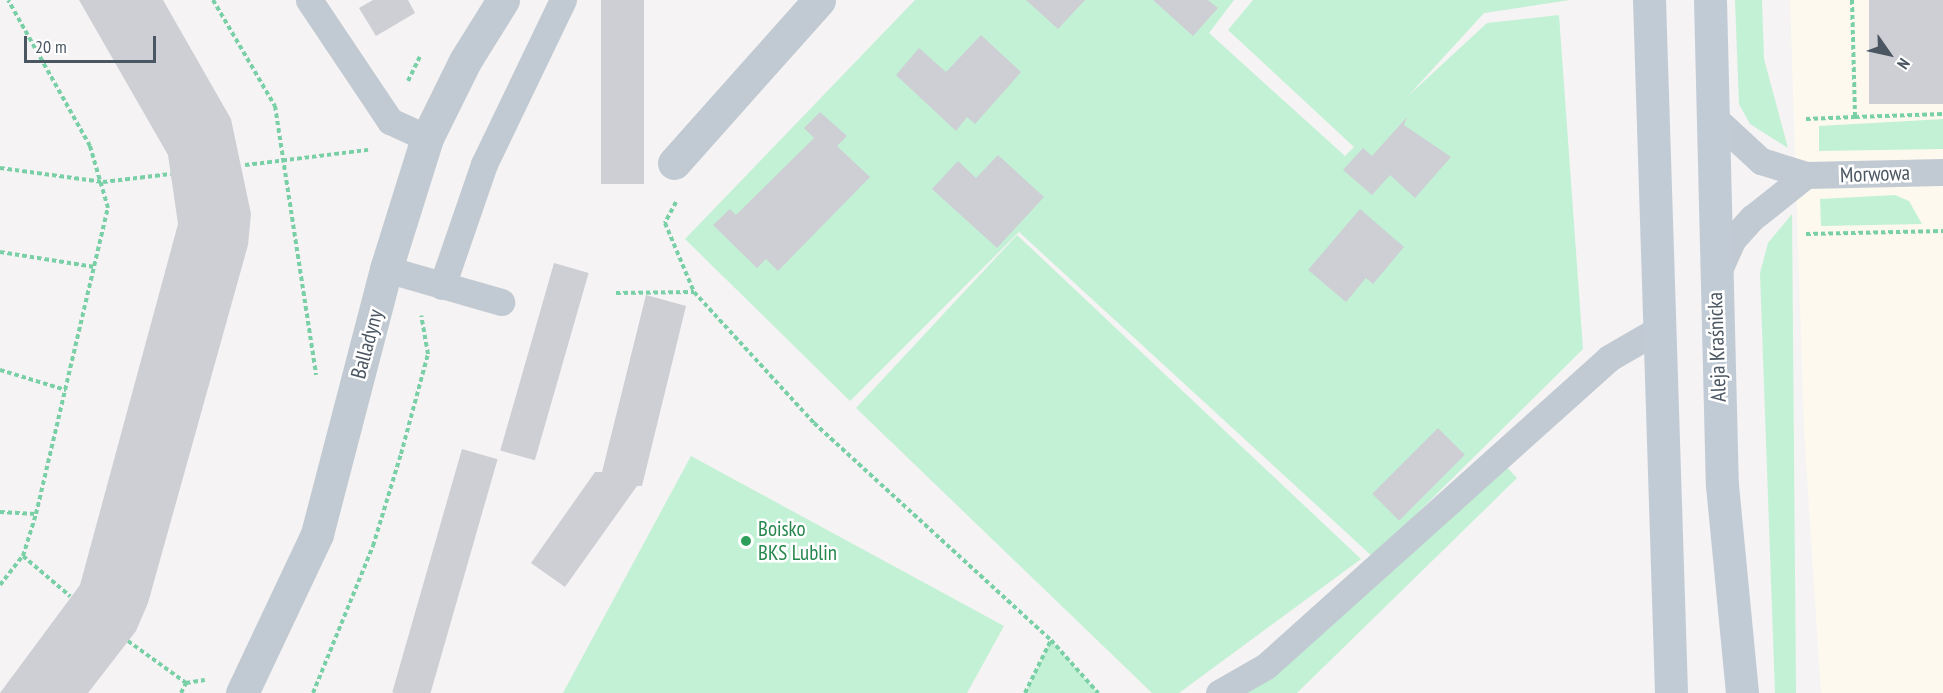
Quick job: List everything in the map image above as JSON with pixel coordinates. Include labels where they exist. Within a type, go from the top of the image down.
[{"type":"main road","points":[[1649,0],[1671,693]]},
{"type":"main road","name":"Aleja Kraśnicka","points":[[1710,0],[1715,281],[1722,485],[1742,693]]},
{"type":"street","name":"Balladyny","points":[[242,693],[317,534],[400,272],[427,138],[503,0]]},
{"type":"street","points":[[676,179],[819,0]]},
{"type":"lane","points":[[309,0],[390,122],[427,138]]},
{"type":"lane","points":[[442,286],[484,164],[563,0]]},
{"type":"lane","points":[[1712,116],[1761,161],[1806,176]]},
{"type":"lane","name":"Morwowa","points":[[1806,176],[1943,172]]},
{"type":"lane","points":[[1715,281],[1732,240],[1806,176]]},
{"type":"lane","points":[[400,272],[501,302]]},
{"type":"lane","points":[[1219,693],[1266,666],[1609,358],[1661,328]]},
{"type":"path","points":[[0,585],[23,556],[36,514],[108,208],[104,182],[90,146],[8,0]]},
{"type":"path","points":[[213,0],[275,106],[318,385]]},
{"type":"path","points":[[1852,0],[1855,117]]},
{"type":"path","points":[[1806,119],[1943,114]]},
{"type":"path","points":[[245,165],[373,149]]},
{"type":"path","points":[[0,168],[104,182],[171,174]]},
{"type":"path","points":[[676,179],[665,223],[694,292],[814,423],[1051,640],[1098,693]]},
{"type":"path","points":[[1806,234],[1943,231]]},
{"type":"path","points":[[0,252],[95,267]]},
{"type":"path","points":[[313,693],[373,546],[428,354],[400,272]]},
{"type":"path","points":[[616,293],[694,292]]},
{"type":"path","points":[[0,370],[66,390]]},
{"type":"path","points":[[0,512],[36,514]]},
{"type":"path","points":[[23,556],[70,596]]},
{"type":"path","points":[[1025,693],[1051,640]]},
{"type":"path","points":[[128,641],[186,683]]},
{"type":"shaded area","points":[[1790,0],[1943,0],[1943,693],[1821,693],[1804,430]]},
{"type":"green space","points":[[915,0],[1234,0],[1209,33],[1345,156],[1354,147],[1228,30],[1253,0],[1570,0],[1484,13],[1408,96],[1487,23],[1559,15],[1583,349],[1373,557],[1019,232],[850,401],[685,239]]},
{"type":"green space","points":[[1735,0],[1762,0],[1764,59],[1788,148],[1750,124],[1739,104]]},
{"type":"green space","points":[[1943,119],[1943,149],[1819,151],[1819,126]]},
{"type":"green space","points":[[1895,195],[1909,201],[1922,224],[1821,226],[1820,199]]},
{"type":"green space","points":[[1792,214],[1796,693],[1775,693],[1760,273],[1768,243]]},
{"type":"green space","points":[[1017,235],[1361,559],[1179,693],[1152,693],[856,408]]},
{"type":"green space","name":"Boisko BKS Lublin","points":[[691,456],[1004,626],[967,693],[563,693]]},
{"type":"green space","points":[[1499,459],[1517,478],[1297,693],[1219,693]]},
{"type":"green space","points":[[1051,640],[1098,693],[1025,693]]},
{"type":"building","points":[[79,0],[163,0],[231,119],[251,214],[248,245],[148,603],[136,631],[88,693],[0,693],[80,585],[178,224],[168,155]]},
{"type":"building","points":[[373,0],[408,0],[415,13],[376,36],[359,8]]},
{"type":"building","points":[[601,0],[644,0],[644,184],[601,184]]},
{"type":"building","points":[[1026,0],[1085,0],[1058,29]]},
{"type":"building","points":[[1153,0],[1208,0],[1218,8],[1193,36]]},
{"type":"building","points":[[1869,0],[1943,0],[1943,104],[1869,104]]},
{"type":"building","points":[[981,35],[1021,72],[975,124],[967,117],[956,131],[896,75],[919,48],[946,72]]},
{"type":"building","points":[[820,112],[847,136],[837,146],[870,177],[778,271],[766,259],[757,268],[713,225],[730,209],[736,215],[814,138],[804,128]]},
{"type":"building","points":[[1407,117],[1404,125],[1451,157],[1415,198],[1390,175],[1372,195],[1343,170],[1363,148],[1372,156]]},
{"type":"building","points":[[998,155],[1044,197],[997,248],[932,189],[958,161],[976,178]]},
{"type":"building","points":[[1360,209],[1404,247],[1373,284],[1366,278],[1346,302],[1308,270]]},
{"type":"building","points":[[554,263],[589,273],[535,460],[500,450]]},
{"type":"building","points":[[646,295],[686,306],[642,486],[637,486],[565,587],[531,563],[595,472],[602,472]]},
{"type":"building","points":[[1438,428],[1465,455],[1399,521],[1372,494]]},
{"type":"building","points":[[462,449],[498,459],[431,693],[392,692]]},
{"type":"place","name":"Boisko BKS Lublin","points":[[746,541]]}]
